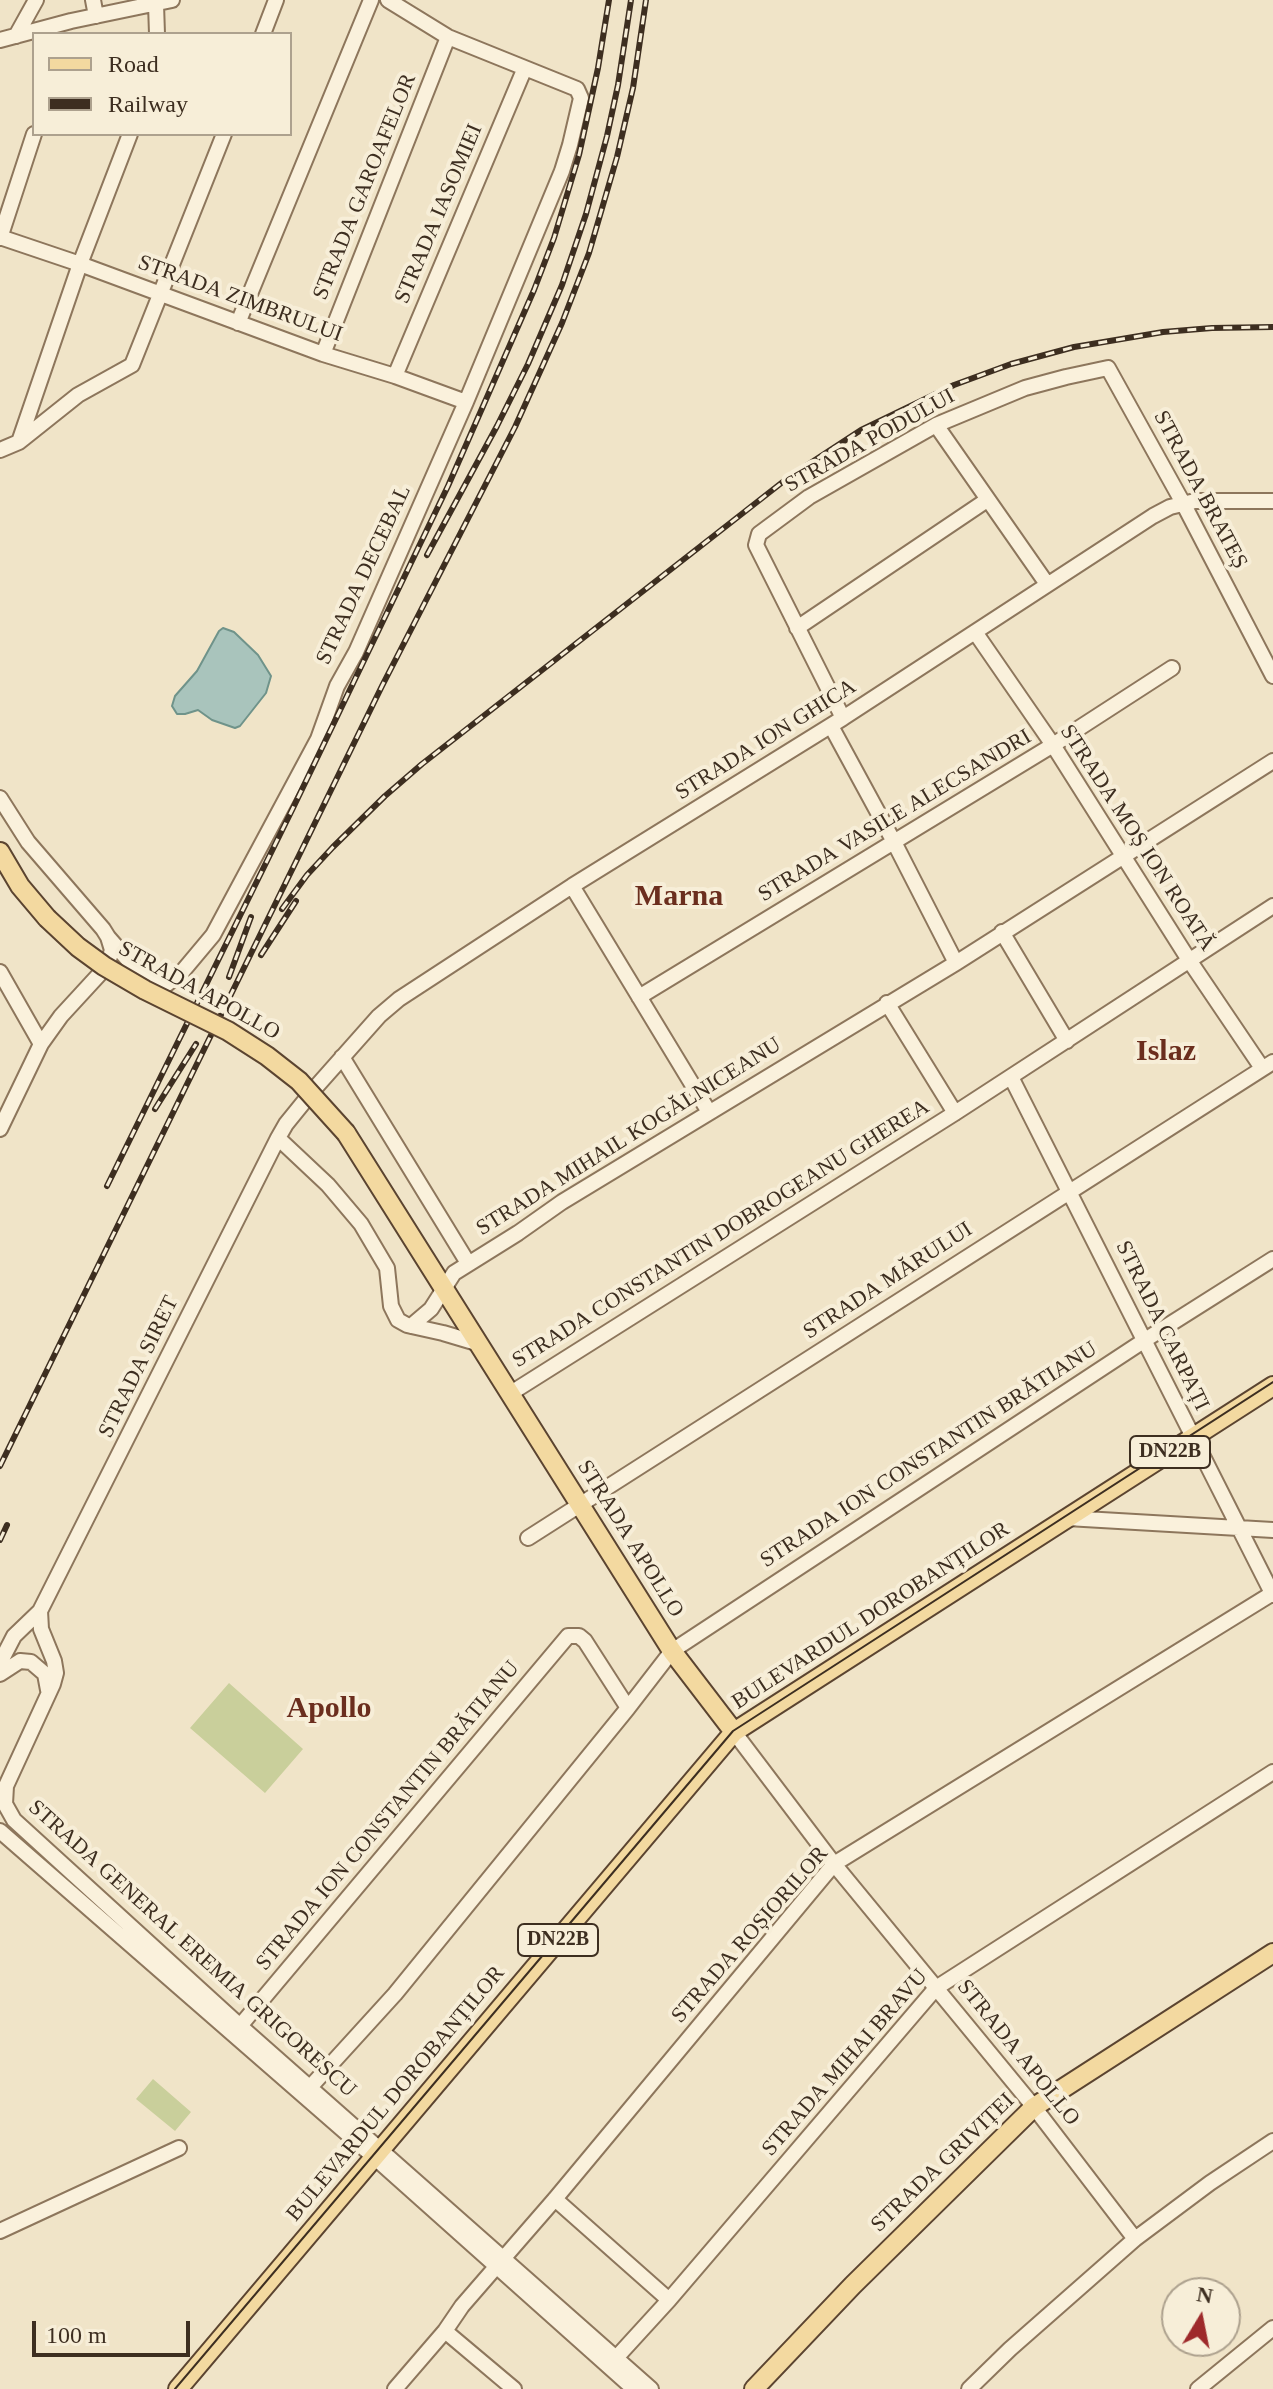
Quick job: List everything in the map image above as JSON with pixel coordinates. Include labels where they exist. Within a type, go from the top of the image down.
[{"type":"main road","name":"STRADA APOLLO","points":[[0,852],[20,886],[47,918],[78,947],[145,990],[228,1031],[267,1056],[299,1081],[346,1133],[672,1651],[734,1732]]},
{"type":"main road","name":"BULEVARDUL DOROBANȚILOR","points":[[178,2389],[734,1732],[1273,1386]]},
{"type":"main road","name":"STRADA GRIVIȚEI","points":[[754,2389],[853,2285],[1034,2107],[1273,1953]]},
{"type":"street","points":[[16,36],[36,0]]},
{"type":"street","points":[[93,0],[96,16]]},
{"type":"street","points":[[40,32],[172,0]]},
{"type":"street","points":[[264,32],[276,0]]},
{"type":"street","points":[[238,323],[371,0]]},
{"type":"street","points":[[388,0],[448,37],[524,70]]},
{"type":"street","points":[[156,4],[157,32]]},
{"type":"street","points":[[0,40],[32,33]]},
{"type":"street","name":"STRADA GAROAFELOR","points":[[323,354],[448,37]]},
{"type":"street","name":"STRADA DECEBAL","points":[[0,798],[28,842],[128,960],[147,978],[167,984],[182,972],[213,935],[318,739],[337,686],[356,652],[466,402],[562,171],[580,93],[577,89],[524,70]]},
{"type":"street","name":"STRADA IASOMIEI","points":[[395,376],[524,70]]},
{"type":"street","points":[[0,237],[33,136]]},
{"type":"street","points":[[19,442],[80,264],[129,136]]},
{"type":"street","points":[[0,450],[19,442],[78,395],[132,365],[223,136]]},
{"type":"street","name":"STRADA ZIMBRULUI","points":[[0,237],[323,354],[466,402]]},
{"type":"street","name":"STRADA PODULUI","points":[[797,628],[756,545],[759,534],[809,497],[936,425],[1025,388],[1108,368]]},
{"type":"street","name":"STRADA BRATEȘ","points":[[1108,368],[1273,676]]},
{"type":"street","points":[[936,425],[1047,584]]},
{"type":"street","points":[[956,963],[837,722],[797,628],[987,500]]},
{"type":"street","name":"STRADA ION GHICA","points":[[316,1087],[379,1016],[399,999],[572,886],[837,722],[1153,516],[1195,501],[1273,501]]},
{"type":"street","name":"STRADA MOȘ ION ROATĂ","points":[[975,632],[1053,745],[1189,960],[1268,1065]]},
{"type":"street","name":"STRADA VASILE ALECSANDRI","points":[[639,997],[1053,745],[1172,668]]},
{"type":"street","points":[[1273,761],[1002,932],[1067,1041],[1273,906]]},
{"type":"street","points":[[572,886],[709,1112]]},
{"type":"street","name":"STRADA MIHAIL KOGĂLNICEANU","points":[[411,1326],[431,1309],[454,1273],[468,1263],[1002,932]]},
{"type":"street","points":[[0,1129],[41,1044],[61,1016],[107,966],[112,950],[108,937]]},
{"type":"street","points":[[0,972],[41,1044]]},
{"type":"street","points":[[887,1003],[955,1113]]},
{"type":"street","name":"STRADA CONSTANTIN DOBROGEANU GHEREA","points":[[511,1393],[1067,1041]]},
{"type":"street","points":[[342,1057],[468,1263]]},
{"type":"street","name":"STRADA MĂRULUI","points":[[528,1538],[1268,1065]]},
{"type":"street","name":"STRADA CARPAȚI","points":[[1011,1077],[1273,1594]]},
{"type":"street","name":"STRADA SIRET","points":[[0,1663],[14,1636],[40,1611],[278,1138],[316,1087]]},
{"type":"street","points":[[278,1138],[328,1185],[361,1224],[387,1268],[392,1311],[402,1323],[480,1344]]},
{"type":"street","name":"STRADA ION CONSTANTIN BRĂTIANU","points":[[307,2091],[395,1994],[672,1651],[1273,1259]]},
{"type":"street","points":[[1067,1518],[1273,1530]]},
{"type":"street","name":"STRADA ROȘIORILOR","points":[[395,2389],[834,1864],[1273,1594]]},
{"type":"street","name":"STRADA GENERAL EREMIA GRIGORESCU","points":[[40,1611],[39,1623],[56,1673],[8,1780],[5,1804],[14,1820],[307,2091]]},
{"type":"street","name":"STRADA ION CONSTANTIN BRĂTIANU","points":[[240,2026],[568,1636],[579,1636],[585,1641],[628,1708]]},
{"type":"street","points":[[0,1674],[20,1661],[31,1662],[45,1674],[49,1685],[48,1695]]},
{"type":"street","name":"STRADA APOLLO","points":[[734,1732],[834,1864],[1034,2107],[1135,2239]]},
{"type":"street","points":[[0,1768],[18,1759]]},
{"type":"street","name":"STRADA MIHAI BRAVU","points":[[616,2358],[936,1988],[1273,1772]]},
{"type":"street","name":"STRADA GENERAL EREMIA GRIGORESCU","points":[[0,1831],[307,2091],[500,2262],[634,2389]]},
{"type":"street","points":[[969,2389],[1135,2239],[1273,2141]]},
{"type":"street","points":[[0,2231],[179,2148]]},
{"type":"street","points":[[555,2199],[669,2300]]},
{"type":"street","name":"STRADA GENERAL EREMIA GRIGORESCU","points":[[500,2262],[651,2389]]},
{"type":"street","points":[[1198,2389],[1273,2328]]},
{"type":"street","points":[[445,2331],[514,2389]]},
{"type":"green space","points":[[229,1683],[303,1749],[265,1793],[190,1728]]},
{"type":"green space","points":[[153,2079],[191,2112],[175,2131],[136,2099]]},
{"type":"water","points":[[223,628],[234,632],[258,655],[271,676],[266,693],[240,726],[235,728],[212,720],[198,710],[177,714],[172,706],[175,696],[197,671]]},
{"type":"tram line","points":[[175,2389],[733,1731],[1273,1382]]},
{"type":"railway","points":[[107,1186],[448,486],[534,290],[554,238],[579,155],[609,0]]},
{"type":"railway","points":[[427,555],[497,426],[562,285],[586,214],[607,136],[631,0]]},
{"type":"railway","points":[[0,1466],[382,686],[515,427],[562,323],[589,253],[617,157],[633,88],[646,0]]},
{"type":"railway","points":[[282,909],[333,847],[422,764],[789,477],[861,430],[954,385],[1011,364],[1074,347],[1163,332],[1273,327]]},
{"type":"railway","points":[[261,955],[296,901]]},
{"type":"railway","points":[[229,977],[251,917]]},
{"type":"railway","points":[[155,1109],[196,1044]]},
{"type":"railway","points":[[0,1540],[7,1525]]},
{"type":"district","name":"Marna","points":[[679,897]]},
{"type":"district","name":"Islaz","points":[[1166,1052]]},
{"type":"district","name":"Apollo","points":[[329,1709]]}]
